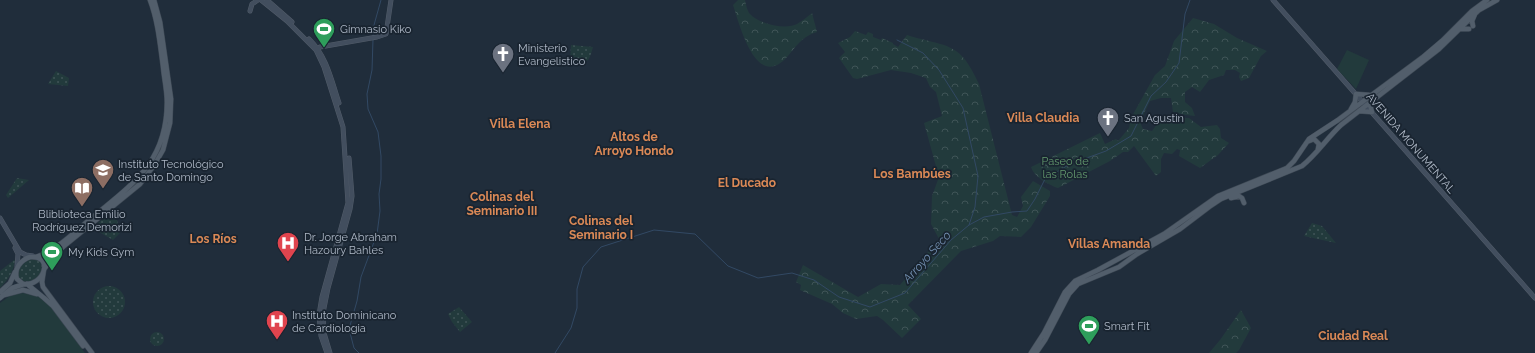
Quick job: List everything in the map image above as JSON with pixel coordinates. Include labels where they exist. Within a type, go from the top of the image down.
[{"type":"main road","points":[[1,295],[25,259],[44,254],[53,249],[136,182],[148,167],[157,151],[164,135],[167,101],[158,28],[150,0]]},
{"type":"main road","points":[[1,295],[12,288],[37,281],[50,259],[140,184],[155,164],[162,150],[170,123],[171,99],[160,22],[154,0]]},
{"type":"main road","points":[[250,11],[252,4],[258,0]]},
{"type":"main road","points":[[261,0],[287,21],[317,49],[343,127],[349,196],[347,210],[322,297],[319,315],[321,336],[327,353]]},
{"type":"main road","points":[[267,0],[281,11],[317,49],[328,66],[346,127],[352,196],[349,216],[328,288],[323,313],[324,332],[330,353]]},
{"type":"main road","points":[[317,49],[386,34],[391,0]]},
{"type":"main road","name":"AVENIDA MONUMENTAL","points":[[1273,0],[1535,298]]},
{"type":"main road","points":[[1031,353],[1044,333],[1067,289],[1075,281],[1112,263],[1171,230],[1218,196],[1287,168],[1294,161],[1302,147],[1313,135],[1348,112],[1364,103],[1371,101],[1420,61],[1472,11],[1487,0]]},
{"type":"main road","points":[[1036,353],[1045,340],[1073,288],[1080,283],[1117,268],[1137,254],[1180,229],[1214,204],[1228,196],[1296,169],[1307,162],[1333,132],[1359,111],[1373,93],[1447,42],[1476,12],[1484,6],[1497,0]]},
{"type":"main road","points":[[1459,29],[1471,27],[1476,12]]},
{"type":"main road","points":[[1348,112],[1355,102],[1356,94],[1364,95],[1373,93]]},
{"type":"main road","points":[[1359,111],[1372,112],[1370,105],[1371,101]]},
{"type":"main road","points":[[1302,147],[1311,140],[1316,140],[1319,144],[1316,153]]},
{"type":"main road","points":[[1214,204],[1239,196],[1245,203],[1244,193],[1254,186]]},
{"type":"main road","points":[[0,218],[20,252],[42,260],[45,269],[42,282],[43,287],[92,353]]},
{"type":"main road","points":[[0,222],[18,254],[17,279],[26,284],[53,306],[88,353]]},
{"type":"main road","points":[[44,254],[45,258],[50,259]]},
{"type":"main road","points":[[1120,258],[1120,263],[1123,264]]},
{"type":"main road","points":[[1112,263],[1116,265],[1117,268]]},
{"type":"main road","points":[[11,282],[13,280],[15,282],[12,288]]},
{"type":"main road","points":[[38,293],[35,288],[36,286],[38,285],[43,287]]},
{"type":"main road","points":[[1,295],[23,290],[38,293]]},
{"type":"green space","points":[[738,0],[745,0],[748,11],[754,18],[773,25],[792,26],[799,23],[812,13],[817,32],[803,39],[787,57],[776,65],[766,66],[758,61],[751,52],[745,40],[733,5]]},
{"type":"green space","name":"Paseo de las Rolas","points":[[1193,18],[1214,24],[1237,38],[1267,51],[1261,56],[1249,78],[1241,81],[1239,77],[1240,73],[1235,70],[1226,70],[1224,75],[1209,80],[1200,92],[1192,87],[1185,92],[1185,102],[1192,108],[1195,116],[1173,112],[1171,98],[1161,98],[1150,101],[1140,122],[1143,129],[1152,131],[1162,117],[1189,118],[1201,127],[1217,125],[1220,129],[1221,138],[1229,143],[1218,155],[1200,168],[1179,156],[1180,150],[1177,149],[1172,154],[1164,153],[1161,159],[1161,172],[1156,176],[1134,146],[1128,152],[1123,152],[1110,161],[1058,188],[1046,183],[1038,177],[1031,167],[1100,133],[1105,144],[1116,139],[1118,141],[1129,128],[1131,118],[1155,75],[1165,66],[1174,41]]},
{"type":"green space","points":[[855,31],[866,35],[868,32],[873,34],[873,37],[881,40],[882,38],[898,47],[907,35],[943,45],[958,53],[972,70],[979,84],[1012,215],[1017,217],[1023,206],[1021,197],[1033,181],[1050,191],[1050,196],[1031,227],[1021,237],[1000,236],[993,241],[961,251],[908,305],[921,319],[902,338],[877,316],[856,319],[843,313],[832,304],[800,290],[801,285],[796,282],[803,265],[858,297],[881,284],[900,285],[939,239],[931,224],[932,196],[939,177],[924,123],[942,116],[936,92],[930,87],[926,78],[911,73],[891,70],[857,79],[853,78],[839,58],[845,52],[838,43],[850,37]]},
{"type":"green space","points":[[571,45],[593,47],[588,60],[584,62],[570,62]]},
{"type":"green space","points":[[1347,50],[1369,60],[1356,89],[1337,69]]},
{"type":"green space","points":[[56,71],[69,78],[68,86],[48,84]]},
{"type":"green space","points":[[17,178],[29,180],[8,198],[6,195]]},
{"type":"green space","points":[[110,213],[111,219],[117,220],[120,233],[113,240],[92,228]]},
{"type":"green space","points":[[1312,223],[1322,226],[1336,243],[1304,236]]},
{"type":"green space","points":[[30,258],[41,260],[42,270],[37,278],[29,282],[19,279],[18,269]]},
{"type":"green space","points":[[14,260],[12,272],[0,288],[0,271]]},
{"type":"green space","points":[[109,286],[115,287],[122,293],[125,302],[124,308],[118,315],[109,318],[103,317],[96,311],[93,302],[94,296],[100,289]]},
{"type":"green space","points":[[23,293],[34,294],[46,300],[85,353],[0,353],[0,303],[11,295]]},
{"type":"green space","points":[[459,307],[472,322],[460,332],[448,314]]},
{"type":"green space","points":[[1241,310],[1251,328],[1239,350],[1236,353],[1209,353],[1220,340]]},
{"type":"green space","points":[[154,332],[160,332],[164,336],[164,342],[160,346],[154,346],[150,342],[150,336]]},
{"type":"waterway","points":[[373,36],[374,25],[381,0]]},
{"type":"waterway","name":"Arroyo Seco","points":[[555,353],[571,328],[577,308],[577,289],[583,267],[601,247],[654,230],[695,234],[728,266],[758,278],[792,273],[814,280],[839,297],[870,307],[905,293],[951,240],[969,225],[984,217],[1027,211],[1045,179],[1070,164],[1106,151],[1131,136],[1151,96],[1166,82],[1179,63],[1185,14],[1190,0]]},
{"type":"waterway","points":[[359,353],[354,348],[349,329],[357,301],[361,277],[377,234],[380,211],[379,194],[381,179],[381,156],[378,132],[368,109],[367,94],[372,70],[373,40]]},
{"type":"waterway","points":[[897,40],[923,53],[939,70],[963,108],[978,176],[975,207],[969,225]]},
{"type":"place","name":"Gimnasio Kiko","points":[[324,48]]},
{"type":"place","name":"Ministerio Evangelistico","points":[[503,74]]},
{"type":"place","name":"San Agustin","points":[[1108,138]]},
{"type":"place","name":"Instituto Tecnológico de Santo Domingo","points":[[103,190]]},
{"type":"place","name":"Bliblioteca Emilio Rodríguez Demorizi","points":[[82,208]]},
{"type":"place","name":"Dr. Jorge Abraham Hazoury Bahles","points":[[288,262]]},
{"type":"place","name":"My Kids Gym","points":[[52,272]]},
{"type":"place","name":"Instituto Dominicano de Cardiologia","points":[[277,340]]},
{"type":"place","name":"Smart Fit","points":[[1089,346]]},
{"type":"district","name":"Villa Claudia","points":[[1043,118]]},
{"type":"district","name":"Villa Elena","points":[[520,124]]},
{"type":"district","name":"Altos de Arroyo Hondo","points":[[634,144]]},
{"type":"district","name":"Los Bambúes","points":[[912,174]]},
{"type":"district","name":"El Ducado","points":[[747,183]]},
{"type":"district","name":"Colinas del Seminario III","points":[[502,204]]},
{"type":"district","name":"Colinas del Seminario I","points":[[601,228]]},
{"type":"district","name":"Los Ríos","points":[[213,239]]},
{"type":"district","name":"Villas Amanda","points":[[1109,244]]},
{"type":"district","name":"Ciudad Real","points":[[1353,336]]}]
